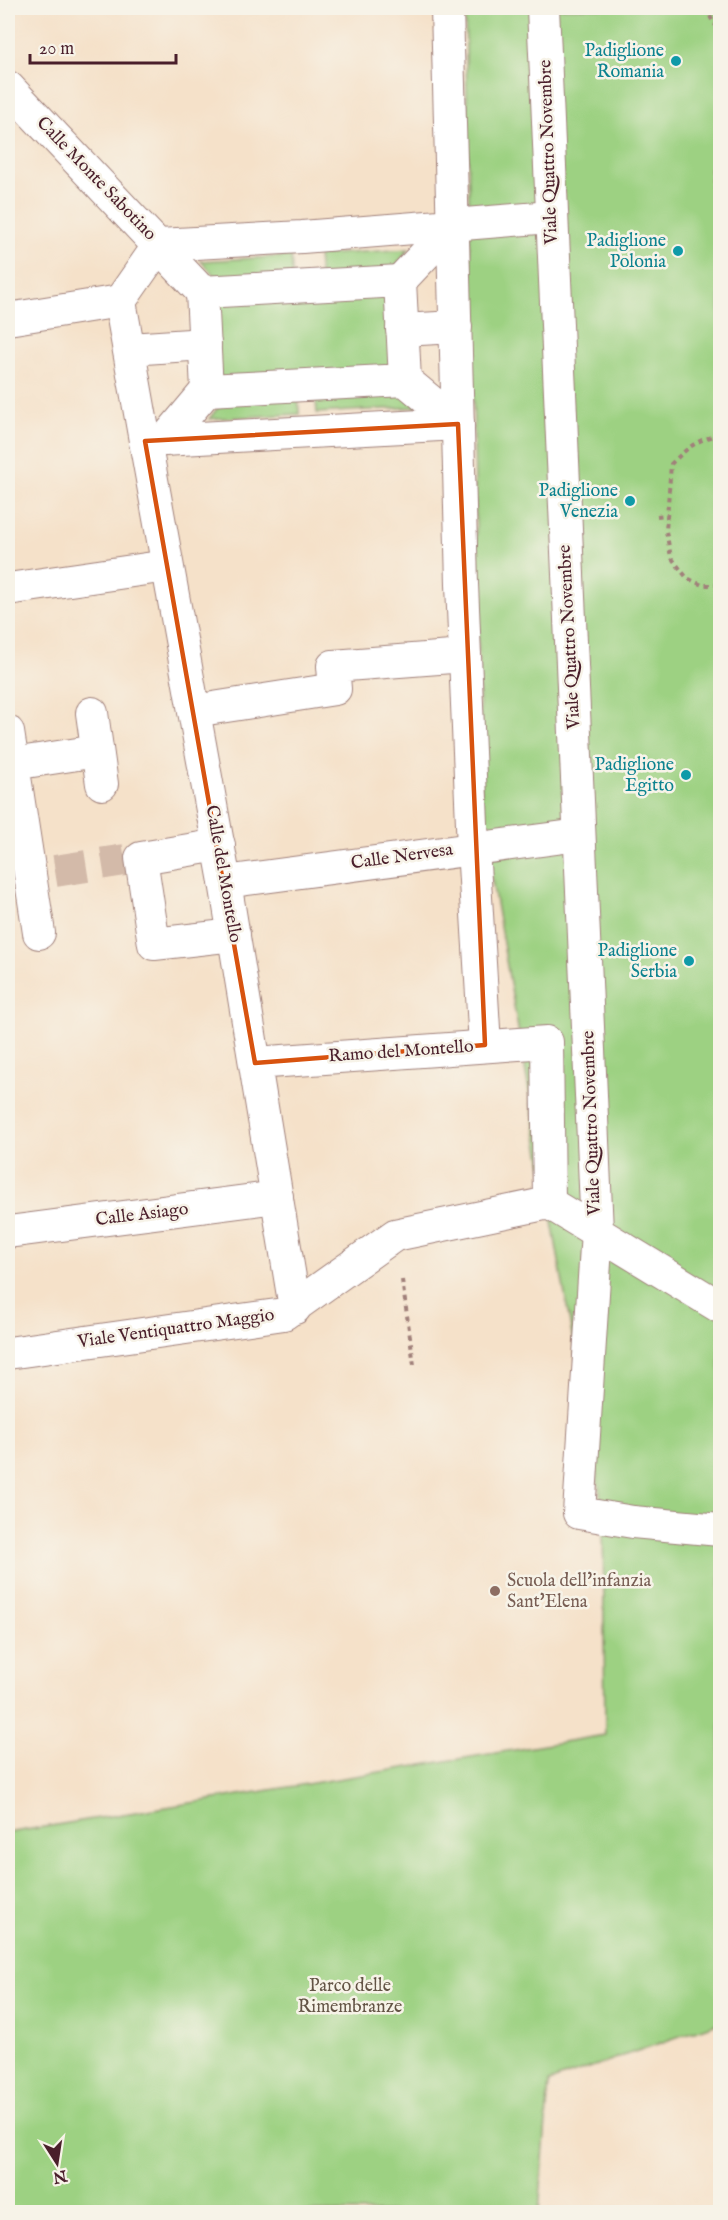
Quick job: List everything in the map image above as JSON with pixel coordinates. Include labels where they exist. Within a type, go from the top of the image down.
[{"type":"street","points":[[447,8],[465,656],[473,848],[485,1046]]},
{"type":"street","name":"Viale Quattro Novembre","points":[[543,8],[597,1231]]},
{"type":"street","name":"Calle Monte Sabotino","points":[[8,87],[202,292]]},
{"type":"street","points":[[8,319],[120,301],[159,245],[302,237],[551,217]]},
{"type":"street","points":[[207,390],[202,292],[400,281],[454,224]]},
{"type":"street","points":[[302,237],[305,286]]},
{"type":"street","points":[[400,281],[405,380]]},
{"type":"street","name":"Calle del Montello","points":[[120,301],[129,349],[155,441],[167,566],[219,845],[295,1308]]},
{"type":"street","points":[[402,330],[456,327]]},
{"type":"street","points":[[129,349],[205,344]]},
{"type":"street","points":[[155,441],[207,390],[405,380],[458,424]]},
{"type":"street","points":[[306,385],[309,432]]},
{"type":"street","points":[[155,441],[458,424]]},
{"type":"street","points":[[8,590],[167,566]]},
{"type":"street","points":[[194,711],[335,689],[333,666],[465,656]]},
{"type":"street","points":[[92,712],[102,784]]},
{"type":"street","points":[[8,732],[13,764],[12,796],[43,873],[39,933]]},
{"type":"street","points":[[13,764],[97,751]]},
{"type":"street","name":"Calle Nervesa","points":[[225,882],[579,835]]},
{"type":"street","points":[[219,845],[133,859],[154,944],[234,935]]},
{"type":"street","name":"Ramo del Montello","points":[[255,1063],[547,1042],[549,1203]]},
{"type":"street","name":"Calle Asiago","points":[[8,1232],[277,1197]]},
{"type":"street","points":[[549,1203],[720,1307]]},
{"type":"street","name":"Viale Ventiquattro Maggio","points":[[8,1353],[284,1314],[395,1235],[549,1203]]},
{"type":"street","points":[[597,1231],[579,1513],[633,1522],[720,1530]]},
{"type":"path","points":[[706,8],[714,24],[720,27]]},
{"type":"path","points":[[720,134],[715,187],[720,197]]},
{"type":"path","points":[[720,436],[708,437],[690,446],[671,464],[666,531],[671,557],[687,578],[702,585],[720,585]]},
{"type":"path","points":[[657,516],[667,515]]},
{"type":"path","points":[[395,1235],[414,1365]]},
{"type":"highlighted area","points":[[458,424],[485,1045],[255,1063],[145,441]]},
{"type":"green space","name":"Parco delle Rimembranze","points":[[465,8],[720,8],[720,2022],[549,2082],[539,2212],[8,2212],[8,1833],[605,1735],[603,1511],[482,824]]},
{"type":"green space","points":[[409,249],[388,277],[320,281],[318,255]]},
{"type":"green space","points":[[291,256],[293,282],[225,287],[201,261]]},
{"type":"green space","points":[[393,287],[398,374],[213,385],[208,297]]},
{"type":"green space","points":[[394,382],[418,407],[317,413],[315,387]]},
{"type":"green space","points":[[298,388],[299,414],[209,419],[230,392]]},
{"type":"tunnel","points":[[55,871],[125,860]]},
{"type":"place","name":"Padiglione Romania","points":[[676,61]]},
{"type":"place","name":"Padiglione Polonia","points":[[678,251]]},
{"type":"place","name":"Padiglione Venezia","points":[[630,501]]},
{"type":"place","name":"Padiglione Egitto","points":[[686,775]]},
{"type":"place","name":"Padiglione Serbia","points":[[689,961]]},
{"type":"place","name":"Scuola dell'infanzia Sant'Elena","points":[[495,1591]]}]
